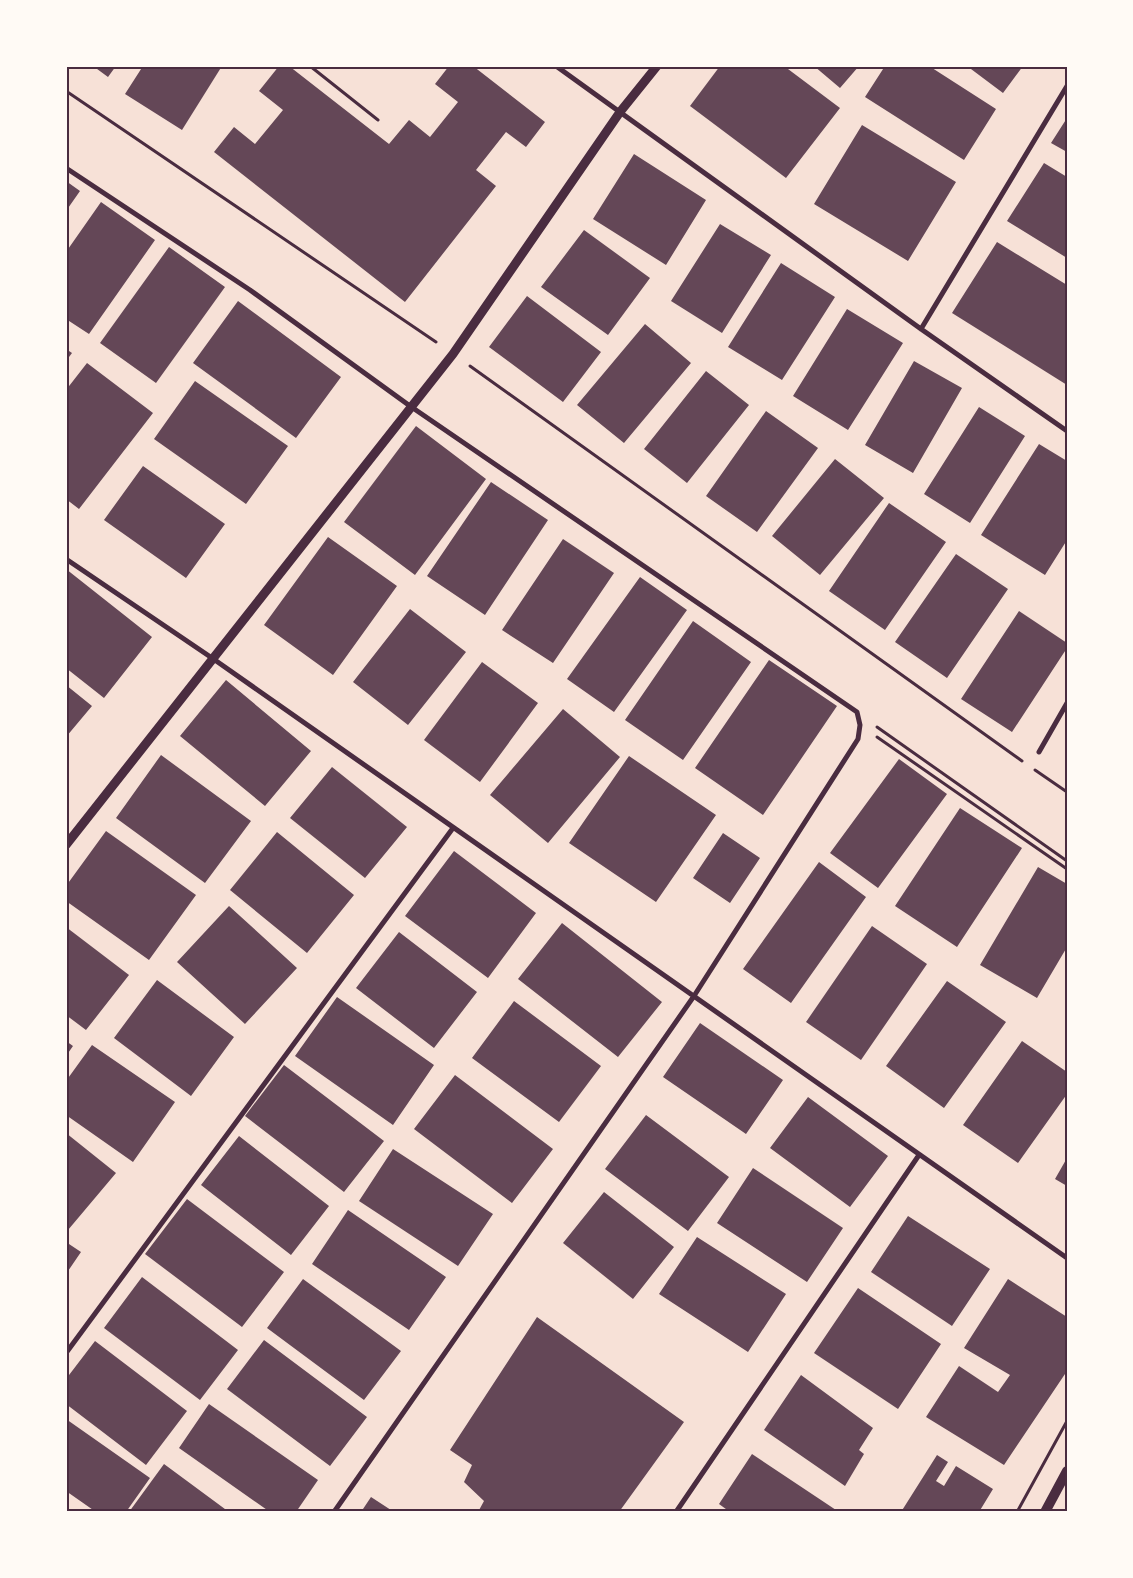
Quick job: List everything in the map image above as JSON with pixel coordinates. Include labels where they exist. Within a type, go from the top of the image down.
[{"type":"main road","points":[[1044,1512],[1067,1471]]},
{"type":"street","points":[[556,66],[921,329],[1067,431]]},
{"type":"street","points":[[66,844],[410,406],[453,354],[620,112],[657,66]]},
{"type":"street","points":[[921,329],[1067,86]]},
{"type":"street","points":[[66,168],[250,290],[410,406],[856,712],[860,724],[858,739],[694,996],[334,1512]]},
{"type":"street","points":[[66,559],[212,658],[1067,1258]]},
{"type":"street","points":[[1039,752],[1067,703]]},
{"type":"street","points":[[66,1353],[453,828]]},
{"type":"street","points":[[676,1512],[919,1155]]},
{"type":"path","points":[[310,66],[378,120]]},
{"type":"path","points":[[66,92],[453,354],[1023,761]]},
{"type":"path","points":[[856,712],[1067,860]]},
{"type":"path","points":[[860,724],[1067,870]]},
{"type":"path","points":[[1031,767],[1067,792]]},
{"type":"path","points":[[1017,1512],[1067,1420]]},
{"type":"building","points":[[93,66],[116,66],[108,77]]},
{"type":"building","points":[[143,66],[222,66],[182,130],[125,94]]},
{"type":"building","points":[[279,66],[289,66],[389,144],[409,120],[430,137],[458,102],[435,84],[449,66],[473,66],[545,122],[526,147],[506,132],[476,170],[496,186],[405,302],[214,152],[234,127],[255,144],[283,110],[259,91]]},
{"type":"building","points":[[720,66],[784,66],[840,108],[786,178],[690,106]]},
{"type":"building","points":[[814,66],[859,66],[840,88]]},
{"type":"building","points":[[885,66],[929,66],[996,109],[964,160],[865,97]]},
{"type":"building","points":[[967,66],[1023,66],[1003,93]]},
{"type":"building","points":[[1067,118],[1067,152],[1051,143]]},
{"type":"building","points":[[862,125],[956,182],[908,261],[814,204]]},
{"type":"building","points":[[634,154],[706,200],[666,265],[593,219]]},
{"type":"building","points":[[1044,163],[1067,177],[1067,258],[1007,221]]},
{"type":"building","points":[[66,181],[80,191],[66,211]]},
{"type":"building","points":[[101,202],[155,240],[89,334],[66,319],[66,252]]},
{"type":"building","points":[[720,224],[771,255],[722,333],[671,301]]},
{"type":"building","points":[[584,230],[650,278],[608,335],[541,287]]},
{"type":"building","points":[[997,242],[1067,285],[1067,385],[952,313]]},
{"type":"building","points":[[169,247],[225,287],[156,383],[100,343]]},
{"type":"building","points":[[781,263],[835,297],[782,380],[728,347]]},
{"type":"building","points":[[527,296],[601,352],[563,402],[489,347]]},
{"type":"building","points":[[238,301],[341,377],[296,438],[193,363]]},
{"type":"building","points":[[847,309],[903,343],[848,430],[793,396]]},
{"type":"building","points":[[645,324],[691,363],[624,443],[577,405]]},
{"type":"building","points":[[66,349],[72,353],[66,361]]},
{"type":"building","points":[[914,361],[962,388],[913,473],[865,445]]},
{"type":"building","points":[[87,363],[153,413],[79,509],[66,499],[66,390]]},
{"type":"building","points":[[706,371],[749,405],[687,483],[644,449]]},
{"type":"building","points":[[195,381],[288,446],[246,504],[154,439]]},
{"type":"building","points":[[979,407],[1025,436],[970,523],[924,494]]},
{"type":"building","points":[[766,411],[818,448],[757,532],[706,496]]},
{"type":"building","points":[[416,426],[486,479],[415,575],[344,522]]},
{"type":"building","points":[[1039,444],[1067,461],[1067,540],[1045,575],[981,535]]},
{"type":"building","points":[[835,459],[884,498],[820,575],[772,536]]},
{"type":"building","points":[[143,466],[225,524],[186,578],[104,520]]},
{"type":"building","points":[[491,482],[548,520],[485,615],[427,576]]},
{"type":"building","points":[[889,503],[946,542],[885,630],[829,591]]},
{"type":"building","points":[[328,537],[397,586],[333,675],[264,625]]},
{"type":"building","points":[[563,539],[614,573],[553,663],[502,630]]},
{"type":"building","points":[[956,554],[1008,589],[947,678],[895,642]]},
{"type":"building","points":[[66,569],[152,637],[104,698],[66,668]]},
{"type":"building","points":[[640,577],[687,610],[614,712],[567,679]]},
{"type":"building","points":[[410,609],[466,652],[408,725],[353,682]]},
{"type":"building","points":[[1019,611],[1067,643],[1067,648],[1012,732],[961,699]]},
{"type":"building","points":[[693,621],[751,662],[683,760],[625,720]]},
{"type":"building","points":[[769,660],[837,706],[763,815],[695,768]]},
{"type":"building","points":[[482,662],[538,703],[480,782],[424,740]]},
{"type":"building","points":[[226,680],[311,751],[265,806],[180,736]]},
{"type":"building","points":[[66,685],[92,706],[66,737]]},
{"type":"building","points":[[563,709],[620,757],[548,843],[490,795]]},
{"type":"building","points":[[161,755],[251,821],[205,883],[116,818]]},
{"type":"building","points":[[629,756],[716,815],[656,902],[569,843]]},
{"type":"building","points":[[899,759],[947,794],[878,888],[830,853]]},
{"type":"building","points":[[332,767],[407,827],[365,878],[290,818]]},
{"type":"building","points":[[960,808],[1022,848],[957,947],[895,906]]},
{"type":"building","points":[[106,831],[196,895],[149,960],[66,901],[66,886]]},
{"type":"building","points":[[277,832],[354,895],[307,953],[230,890]]},
{"type":"building","points":[[723,833],[760,858],[730,903],[693,878]]},
{"type":"building","points":[[454,851],[536,913],[488,978],[405,916]]},
{"type":"building","points":[[819,862],[866,897],[791,1003],[743,969]]},
{"type":"building","points":[[1038,867],[1067,884],[1067,947],[1037,998],[980,965]]},
{"type":"building","points":[[229,906],[297,968],[245,1024],[177,962]]},
{"type":"building","points":[[562,923],[662,1002],[618,1057],[518,979]]},
{"type":"building","points":[[872,926],[927,964],[861,1060],[806,1022]]},
{"type":"building","points":[[66,927],[129,975],[86,1030],[66,1015]]},
{"type":"building","points":[[399,932],[477,992],[434,1048],[356,988]]},
{"type":"building","points":[[157,980],[234,1037],[191,1096],[114,1038]]},
{"type":"building","points":[[947,981],[1006,1022],[944,1108],[886,1066]]},
{"type":"building","points":[[337,997],[434,1065],[393,1125],[295,1056]]},
{"type":"building","points":[[514,1001],[601,1066],[559,1122],[472,1058]]},
{"type":"building","points":[[700,1023],[783,1080],[746,1134],[663,1077]]},
{"type":"building","points":[[66,1041],[73,1046],[66,1056]]},
{"type":"building","points":[[1022,1041],[1067,1072],[1067,1094],[1018,1163],[963,1125]]},
{"type":"building","points":[[92,1045],[175,1102],[133,1162],[66,1115],[66,1081]]},
{"type":"building","points":[[284,1065],[384,1141],[344,1192],[245,1116]]},
{"type":"building","points":[[455,1075],[553,1149],[512,1203],[414,1129]]},
{"type":"building","points":[[808,1097],[888,1156],[850,1207],[770,1148]]},
{"type":"building","points":[[646,1115],[729,1177],[688,1231],[605,1169]]},
{"type":"building","points":[[66,1133],[116,1173],[68,1230],[66,1229]]},
{"type":"building","points":[[239,1136],[329,1206],[291,1255],[201,1185]]},
{"type":"building","points":[[393,1149],[493,1214],[458,1266],[359,1201]]},
{"type":"building","points":[[1067,1158],[1067,1186],[1055,1179]]},
{"type":"building","points":[[753,1168],[843,1228],[807,1282],[717,1223]]},
{"type":"building","points":[[604,1192],[674,1247],[633,1299],[563,1243]]},
{"type":"building","points":[[187,1199],[284,1272],[242,1327],[145,1254]]},
{"type":"building","points":[[348,1210],[446,1277],[409,1330],[312,1264]]},
{"type":"building","points":[[908,1216],[990,1269],[952,1326],[871,1272]]},
{"type":"building","points":[[697,1237],[786,1294],[748,1352],[659,1294]]},
{"type":"building","points":[[66,1242],[81,1252],[66,1274]]},
{"type":"building","points":[[142,1277],[238,1350],[200,1400],[104,1328]]},
{"type":"building","points":[[303,1279],[401,1351],[364,1400],[267,1328]]},
{"type":"building","points":[[1008,1279],[1067,1317],[1067,1371],[1004,1465],[926,1417],[959,1366],[998,1392],[1010,1375],[964,1348]]},
{"type":"building","points":[[858,1288],[941,1344],[898,1409],[814,1353]]},
{"type":"building","points":[[537,1317],[684,1422],[619,1512],[478,1512],[484,1501],[464,1482],[472,1465],[450,1450]]},
{"type":"building","points":[[264,1340],[367,1417],[330,1466],[227,1389]]},
{"type":"building","points":[[95,1341],[187,1411],[146,1465],[66,1404],[66,1379]]},
{"type":"building","points":[[801,1375],[873,1428],[859,1450],[864,1454],[845,1486],[764,1430]]},
{"type":"building","points":[[209,1404],[318,1480],[296,1512],[270,1512],[179,1448]]},
{"type":"building","points":[[66,1419],[150,1478],[126,1512],[96,1512],[66,1491]]},
{"type":"building","points":[[752,1454],[836,1510],[835,1512],[730,1512],[719,1504]]},
{"type":"building","points":[[937,1455],[948,1462],[936,1481],[944,1486],[956,1466],[993,1489],[979,1512],[901,1512]]},
{"type":"building","points":[[164,1464],[229,1512],[129,1512]]},
{"type":"building","points":[[371,1497],[394,1512],[361,1512]]}]
